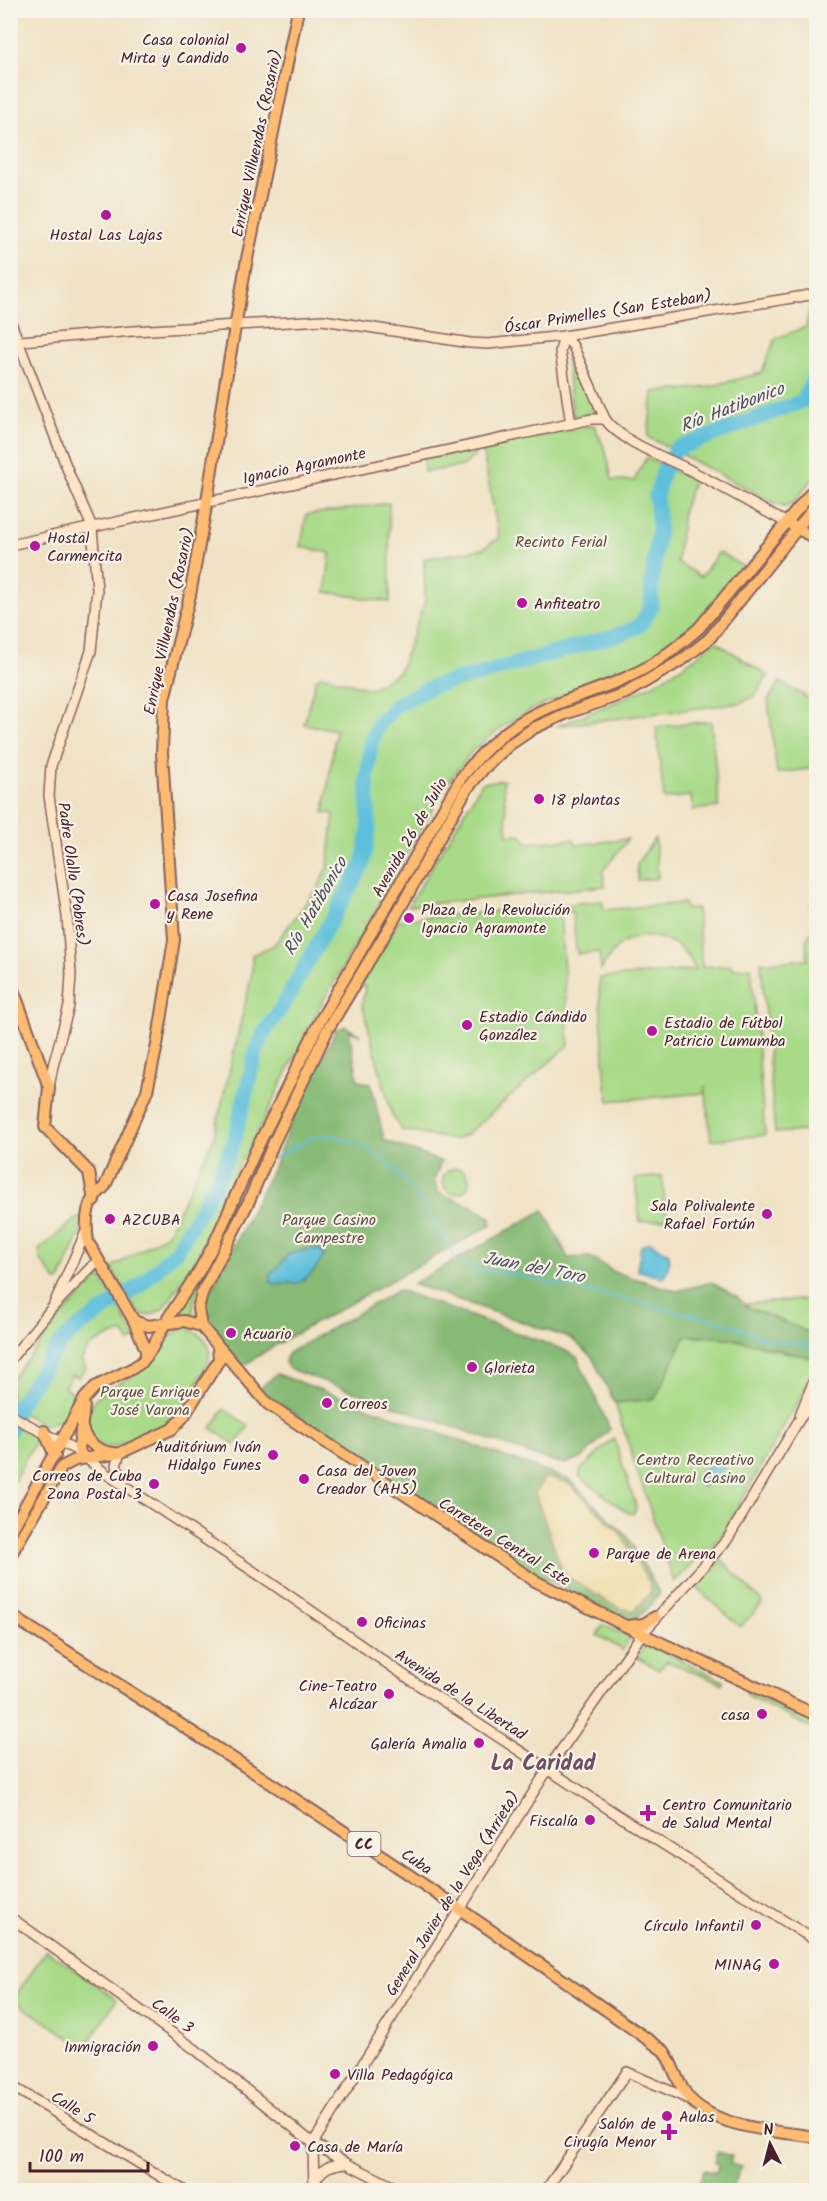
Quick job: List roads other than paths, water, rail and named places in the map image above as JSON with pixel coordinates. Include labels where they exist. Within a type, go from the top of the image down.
[{"type":"main road","name":"Enrique Villuendas (Rosario)","points":[[51,1309],[87,1229],[88,1214],[94,1198],[105,1186],[147,1091],[157,1045],[174,940],[162,753],[164,699],[185,616],[207,501],[235,327],[298,10]]},
{"type":"main road","name":"Óscar Primelles (San Esteban)","points":[[14,342],[133,331],[235,327],[323,320],[488,344],[564,336],[815,294]]},
{"type":"main road","name":"Padre Olallo (Pobres)","points":[[10,320],[14,342],[92,527],[97,590],[91,651],[51,766],[49,796],[67,916],[71,974],[69,1006],[53,1066],[45,1127],[89,1172],[94,1198]]},
{"type":"main road","points":[[564,336],[573,346],[611,428],[816,539]]},
{"type":"main road","points":[[564,336],[560,351],[571,424]]},
{"type":"main road","name":"Ignacio Agramonte","points":[[10,545],[207,501],[599,418],[605,419]]},
{"type":"main road","name":"Avenida 26 de Julio","points":[[201,1326],[198,1309],[202,1293],[249,1201],[328,1029],[398,912],[457,804],[484,768],[509,745],[534,728],[565,714],[626,693],[682,660],[709,639],[792,526],[816,487]]},
{"type":"main road","name":"Avenida 26 de Julio","points":[[164,1325],[199,1271],[231,1209],[255,1152],[328,1006],[451,793],[478,756],[499,737],[528,717],[560,702],[622,680],[650,666],[676,648],[699,628],[792,526],[816,505]]},
{"type":"main road","points":[[10,981],[49,1087]]},
{"type":"main road","points":[[94,1198],[95,1214],[92,1232],[98,1260]]},
{"type":"main road","points":[[87,1229],[88,1242],[131,1316],[146,1350],[146,1357]]},
{"type":"main road","name":"Enrique Villuendas (Rosario)","points":[[10,1360],[51,1309],[98,1260]]},
{"type":"main road","points":[[131,1316],[148,1326],[184,1321],[201,1326]]},
{"type":"main road","points":[[10,1533],[55,1456],[85,1398],[95,1387],[133,1368],[146,1357],[164,1325]]},
{"type":"main road","name":"Carretera Central Este","points":[[201,1326],[268,1404],[535,1581],[816,1715]]},
{"type":"main road","points":[[10,1556],[58,1472],[68,1463],[84,1456],[120,1453],[164,1433],[179,1423],[219,1360],[218,1347]]},
{"type":"main road","points":[[799,1420],[816,1375]]},
{"type":"main road","points":[[799,1420],[816,1396]]},
{"type":"main road","points":[[84,1456],[82,1424],[85,1398]]},
{"type":"main road","name":"Avenida de la Libertad","points":[[10,1415],[62,1441],[108,1475],[414,1682],[816,1941]]},
{"type":"main road","name":"General Javier de la Vega (Arrieta)","points":[[313,2143],[548,1769],[655,1617],[727,1540],[799,1420]]},
{"type":"main road","points":[[82,1424],[83,1433],[89,1442],[106,1453],[120,1453]]},
{"type":"main road","points":[[42,1430],[55,1456]]},
{"type":"main road","points":[[120,1453],[116,1461],[123,1484]]},
{"type":"main road","name":"Cuba","points":[[10,1615],[460,1908],[664,2051],[681,2086],[691,2100]]},
{"type":"main road","points":[[626,1626],[644,1624],[655,1617]]},
{"type":"main road","name":"Calle 3","points":[[10,1917],[196,2050],[313,2143],[346,2163],[400,2190]]},
{"type":"main road","name":"Cuba","points":[[546,2190],[627,2072],[691,2100],[721,2118],[739,2125],[816,2138]]},
{"type":"main road","name":"Calle 5","points":[[10,2085],[183,2190]]},
{"type":"main road","points":[[313,2143],[314,2186]]},
{"type":"main road","points":[[314,2186],[322,2169],[346,2163]]},
{"type":"water","points":[[649,1242],[668,1252],[670,1261],[664,1278],[637,1270],[641,1246]]},
{"type":"water","points":[[312,1248],[314,1250],[318,1248],[324,1255],[317,1267],[305,1279],[297,1283],[275,1284],[271,1282],[271,1273],[279,1267],[287,1255]]},
{"type":"water","points":[[717,1458],[725,1468],[702,1487],[694,1478]]},
{"type":"waterway","name":"Río Hatibonico","points":[[10,1430],[16,1409],[59,1345],[75,1330],[139,1286],[177,1250],[218,1179],[235,1138],[256,1051],[265,1031],[282,1007],[363,864],[369,829],[367,780],[371,743],[378,724],[398,704],[433,686],[623,633],[639,626],[651,608],[652,578],[659,527],[656,495],[663,472],[676,449],[803,401],[816,372]]},
{"type":"waterway","points":[[803,401],[812,406],[816,405]]},
{"type":"waterway","name":"Juan del Toro","points":[[270,1160],[313,1137],[335,1136],[364,1146],[380,1156],[399,1174],[427,1210],[456,1260],[474,1270],[506,1273],[639,1302],[730,1324],[768,1340],[806,1345],[816,1351]]},
{"type":"waterway","name":"Juan del Toro","points":[[207,1200],[238,1181]]},
{"type":"place","name":"Casa colonial Mirta y Candido","points":[[241,48]]},
{"type":"place","name":"Hostal Las Lajas","points":[[106,215]]},
{"type":"place","name":"Hostal Carmencita","points":[[35,546]]},
{"type":"place","name":"Anfiteatro","points":[[522,603]]},
{"type":"place","name":"18 plantas","points":[[539,799]]},
{"type":"place","name":"Casa Josefina y Rene","points":[[155,904]]},
{"type":"place","name":"Plaza de la Revolución Ignacio Agramonte","points":[[409,918]]},
{"type":"place","name":"Estadio Cándido González","points":[[467,1025]]},
{"type":"place","name":"Estadio de Fútbol Patricio Lumumba","points":[[652,1031]]},
{"type":"place","name":"Sala Polivalente Rafael Fortún","points":[[767,1214]]},
{"type":"place","name":"AZCUBA","points":[[110,1219]]},
{"type":"place","name":"Acuario","points":[[231,1333]]},
{"type":"place","name":"Glorieta","points":[[472,1367]]},
{"type":"place","name":"Correos","points":[[327,1403]]},
{"type":"place","name":"Auditórium Iván Hidalgo Funes","points":[[273,1455]]},
{"type":"place","name":"Casa del Joven Creador (AHS)","points":[[304,1479]]},
{"type":"place","name":"Correos de Cuba Zona Postal 3","points":[[154,1484]]},
{"type":"place","name":"Parque de Arena","points":[[594,1553]]},
{"type":"place","name":"Oficinas","points":[[362,1622]]},
{"type":"place","name":"Cine-Teatro Alcázar","points":[[389,1694]]},
{"type":"place","name":"casa","points":[[762,1714]]},
{"type":"place","name":"Galería Amalia","points":[[479,1743]]},
{"type":"place","name":"Centro Comunitario de Salud Mental","points":[[648,1813]]},
{"type":"place","name":"Fiscalía","points":[[590,1820]]},
{"type":"place","name":"Círculo Infantil","points":[[756,1925]]},
{"type":"place","name":"MINAG","points":[[774,1964]]},
{"type":"place","name":"Inmigración","points":[[153,2046]]},
{"type":"place","name":"Villa Pedagógica","points":[[335,2074]]},
{"type":"place","name":"Aulas","points":[[667,2116]]},
{"type":"place","name":"Salón de Cirugía Menor","points":[[669,2132]]},
{"type":"place","name":"Casa de María","points":[[295,2146]]},
{"type":"district","name":"La Caridad","points":[[543,1762]]},
{"type":"park label","name":"Recinto Ferial","points":[[561,541]]},
{"type":"park label","name":"Parque Casino Campestre","points":[[329,1228]]},
{"type":"park label","name":"Parque Enrique José Varona","points":[[150,1400]]},
{"type":"park label","name":"Centro Recreativo Cultural Casino","points":[[695,1468]]}]
